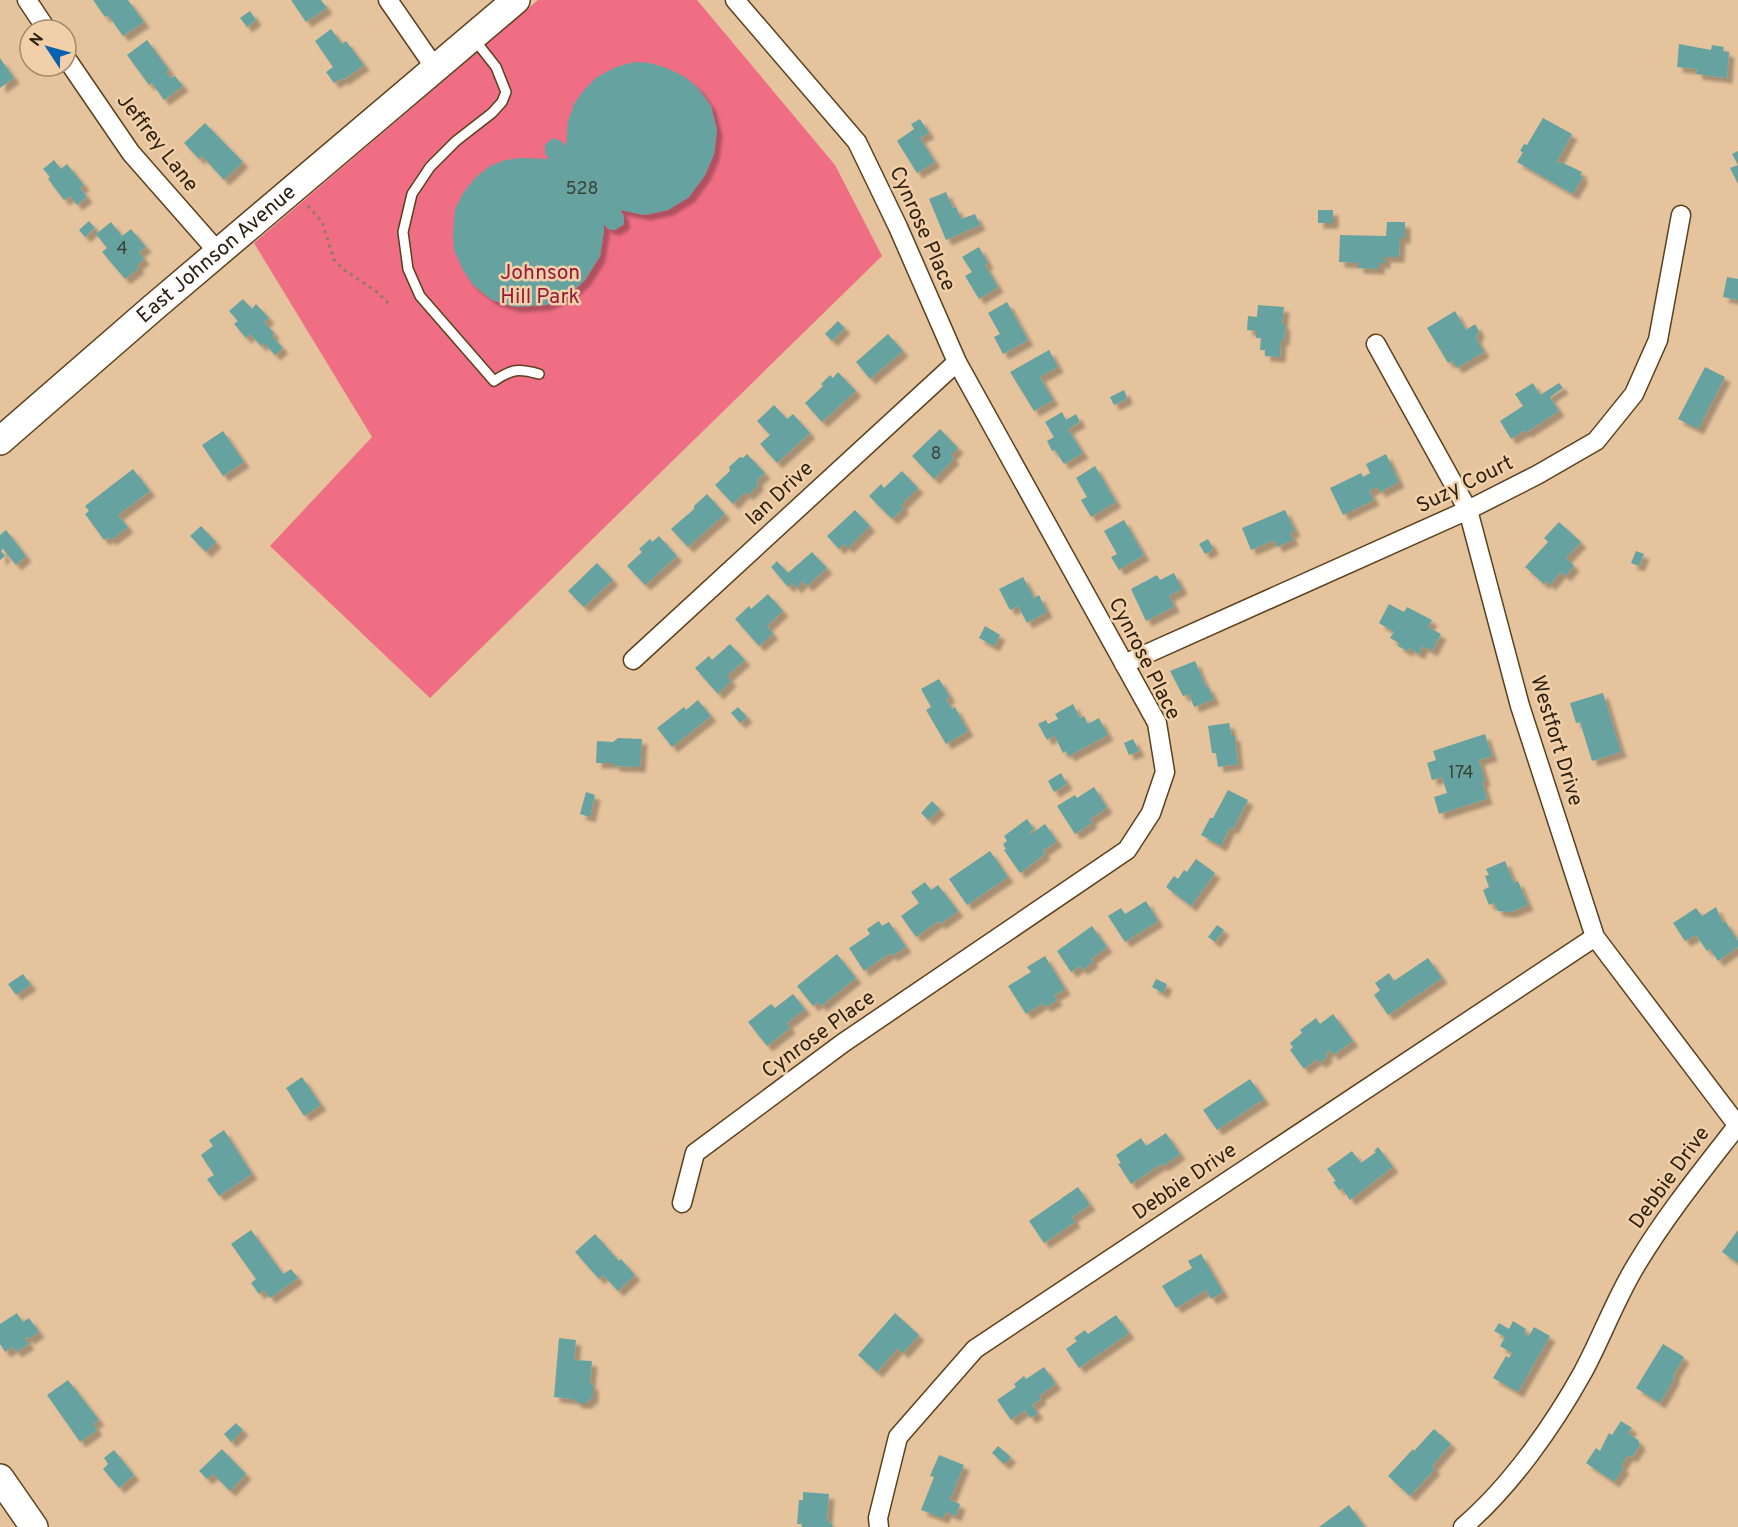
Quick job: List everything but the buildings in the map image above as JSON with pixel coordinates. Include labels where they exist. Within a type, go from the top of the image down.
[{"type":"street","points":[[27,0],[39,18]]},
{"type":"street","points":[[388,0],[435,68]]},
{"type":"street","name":"East Johnson Avenue","points":[[0,441],[218,252],[516,0]]},
{"type":"street","name":"Cynrose Place","points":[[682,1203],[695,1153],[843,1043],[1127,850],[1151,813],[1165,772],[1157,723],[957,362],[898,227],[857,142],[735,0]]},
{"type":"street","name":"Jeffrey Lane","points":[[78,76],[130,153],[218,252]]},
{"type":"street","name":"Suzy Court","points":[[1124,664],[1468,510],[1537,475],[1596,441],[1634,394],[1658,340],[1681,215]]},
{"type":"street","name":"Westfort Drive","points":[[1376,344],[1468,510],[1520,706],[1595,937],[1737,1126]]},
{"type":"street","name":"Ian Drive","points":[[633,660],[957,362]]},
{"type":"street","name":"Debbie Drive","points":[[879,1527],[878,1518],[898,1437],[975,1349],[1595,937]]},
{"type":"street","name":"Debbie Drive","points":[[1463,1527],[1478,1515],[1535,1448],[1582,1373],[1636,1264],[1660,1228],[1737,1126]]},
{"type":"street","points":[[0,1478],[34,1527]]},
{"type":"lane","points":[[473,37],[496,67],[506,92],[502,102],[492,113],[456,141],[430,167],[412,194],[403,232],[408,270],[420,296],[494,381],[509,371],[523,369],[539,374]]},
{"type":"path","points":[[294,188],[322,222],[334,260],[388,303]]},
{"type":"green space","name":"Johnson Hill Park","points":[[538,0],[697,0],[835,165],[882,256],[430,698],[270,546],[372,437],[254,243]]}]
